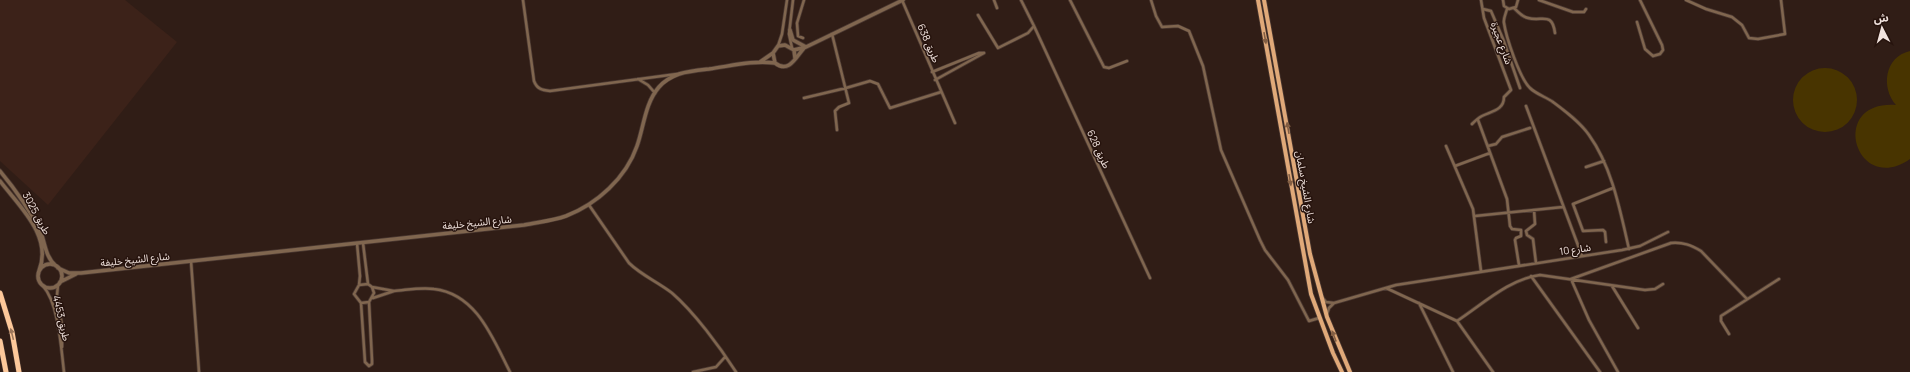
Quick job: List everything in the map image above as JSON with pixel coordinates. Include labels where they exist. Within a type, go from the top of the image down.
[{"type":"highway","points":[[0,293],[12,332],[19,372]]},
{"type":"highway","points":[[0,341],[6,372]]},
{"type":"main road","name":"شارع الشيخ سلمان","points":[[1258,0],[1311,294],[1319,318],[1342,372]]},
{"type":"main road","name":"شارع الشيخ سلمان","points":[[1264,0],[1310,254],[1327,317],[1350,372]]},
{"type":"street","name":"شارع الشيخ خليفة","points":[[523,0],[534,81],[538,88],[550,91],[760,62],[775,63]]},
{"type":"street","points":[[787,0],[782,34],[778,46],[773,53],[775,63],[781,67],[793,64],[796,58],[806,47]]},
{"type":"street","points":[[794,0],[790,41],[796,58]]},
{"type":"street","points":[[803,38],[798,36],[797,29],[804,0]]},
{"type":"street","points":[[778,46],[785,45],[793,49],[806,47],[902,0]]},
{"type":"street","name":"طريق 638","points":[[902,0],[935,80],[955,123]]},
{"type":"street","points":[[994,0],[997,8]]},
{"type":"street","name":"طريق 628","points":[[1021,0],[1150,278]]},
{"type":"street","points":[[1070,0],[1104,67],[1109,68],[1127,61]]},
{"type":"street","points":[[1152,0],[1156,16],[1162,27],[1178,26],[1189,31],[1203,66],[1221,150],[1260,240],[1265,250],[1288,280],[1309,321],[1319,318]]},
{"type":"street","name":"شارع عجيرة","points":[[1478,120],[1480,117],[1491,113],[1502,106],[1504,97],[1511,90],[1484,18],[1481,0]]},
{"type":"street","points":[[1503,0],[1504,6],[1507,9],[1504,24],[1519,69],[1526,83],[1533,90],[1552,102],[1589,134],[1604,161],[1613,188],[1629,249]]},
{"type":"street","points":[[1514,8],[1517,5],[1518,0]]},
{"type":"street","points":[[1539,0],[1577,13],[1584,12],[1586,9]]},
{"type":"street","points":[[1637,22],[1645,49],[1653,56],[1660,54],[1663,50],[1662,45],[1640,0]]},
{"type":"street","points":[[1686,0],[1706,9],[1732,17],[1742,25],[1747,36],[1753,39],[1784,34],[1781,0]]},
{"type":"street","points":[[1507,9],[1514,8],[1528,18],[1548,18],[1551,21],[1555,33]]},
{"type":"street","points":[[1483,9],[1491,11],[1503,39],[1520,88]]},
{"type":"street","points":[[978,15],[997,48],[1028,33],[1034,26]]},
{"type":"street","points":[[790,30],[793,40],[806,47]]},
{"type":"street","points":[[832,34],[849,103],[839,107],[835,111],[837,130]]},
{"type":"street","points":[[932,72],[979,52],[984,53],[935,80]]},
{"type":"street","name":"شارع الشيخ خليفة","points":[[760,62],[773,53]]},
{"type":"street","name":"شارع الشيخ خليفة","points":[[57,267],[69,273],[81,273],[524,225],[564,216],[589,205],[609,188],[632,157],[637,146],[648,104],[665,81],[681,73]]},
{"type":"street","points":[[638,79],[648,85],[655,93]]},
{"type":"street","points":[[804,98],[870,81],[875,82],[890,108],[941,92]]},
{"type":"street","points":[[1526,106],[1582,256]]},
{"type":"street","points":[[1472,124],[1478,120],[1488,146],[1507,199],[1510,227],[1521,230],[1522,236],[1516,238],[1515,240],[1519,265]]},
{"type":"street","points":[[1488,146],[1496,144],[1502,137],[1530,128]]},
{"type":"street","points":[[1446,146],[1456,166],[1475,216],[1480,271]]},
{"type":"street","points":[[1456,166],[1490,153]]},
{"type":"street","points":[[1586,167],[1604,161]]},
{"type":"street","name":"طريق 3025","points":[[0,171],[15,190],[40,230],[49,259],[57,267]]},
{"type":"street","points":[[0,180],[4,176]]},
{"type":"street","name":"طريق 3025","points":[[0,180],[21,206],[36,230],[41,242],[43,258],[39,271]]},
{"type":"street","points":[[1606,242],[1605,232],[1603,230],[1583,231],[1572,204],[1613,188]]},
{"type":"street","points":[[10,194],[15,190]]},
{"type":"street","points":[[589,205],[634,268],[659,283],[673,294],[696,318],[736,372]]},
{"type":"street","points":[[1475,216],[1563,207]]},
{"type":"street","points":[[1534,210],[1535,224],[1526,231],[1527,235],[1533,238],[1536,263]]},
{"type":"street","name":"شارع 10","points":[[1334,303],[1385,288],[1480,271],[1629,249],[1653,240],[1668,232]]},
{"type":"street","points":[[364,242],[368,284]]},
{"type":"street","points":[[1571,279],[1634,255],[1678,242],[1693,246],[1701,251],[1747,299]]},
{"type":"street","points":[[357,243],[360,276],[359,285],[354,294],[361,303],[365,362],[369,366],[372,364],[369,302],[374,293],[372,287]]},
{"type":"street","points":[[191,261],[199,372]]},
{"type":"street","points":[[45,266],[57,267],[62,275],[59,284],[52,288],[43,286],[38,279],[39,271],[45,266]]},
{"type":"street","name":"شارع الشيخ خليفة","points":[[59,284],[67,278],[81,273]]},
{"type":"street","points":[[1457,322],[1512,284],[1531,276],[1540,275],[1645,290],[1655,289],[1663,284]]},
{"type":"street","points":[[1531,276],[1600,372]]},
{"type":"street","points":[[1571,279],[1589,320],[1618,372]]},
{"type":"street","points":[[1728,334],[1720,318],[1779,279]]},
{"type":"street","name":"طريق 4453","points":[[59,284],[57,295],[62,326],[62,356]]},
{"type":"street","points":[[359,285],[368,284],[372,287],[394,291]]},
{"type":"street","name":"طريق 4453","points":[[43,286],[53,304],[64,372]]},
{"type":"street","points":[[1611,286],[1638,328]]},
{"type":"street","points":[[372,298],[394,291],[420,288],[435,289],[455,296],[472,308],[482,319],[510,372]]},
{"type":"street","points":[[1385,288],[1418,302],[1457,322],[1493,372]]},
{"type":"street","points":[[1320,294],[1326,302],[1334,303]]},
{"type":"street","points":[[361,303],[369,302]]},
{"type":"street","points":[[1418,302],[1453,372]]},
{"type":"street","points":[[1327,317],[1329,308],[1334,303]]},
{"type":"street","points":[[707,370],[716,367],[725,357]]},
{"type":"street","points":[[693,372],[699,369],[713,372]]},
{"type":"shaded area","points":[[0,0],[125,0],[177,42],[48,205],[0,161]]},
{"type":"shaded area","points":[[1910,51],[1910,159],[1891,167],[1875,166],[1864,157],[1857,144],[1856,130],[1861,117],[1875,107],[1896,105],[1888,90],[1887,82],[1890,66],[1901,54]]},
{"type":"shaded area","points":[[1825,68],[1837,70],[1848,77],[1855,88],[1857,100],[1855,112],[1848,123],[1837,130],[1825,132],[1813,130],[1802,123],[1795,112],[1793,100],[1795,88],[1802,77],[1813,70]]}]
